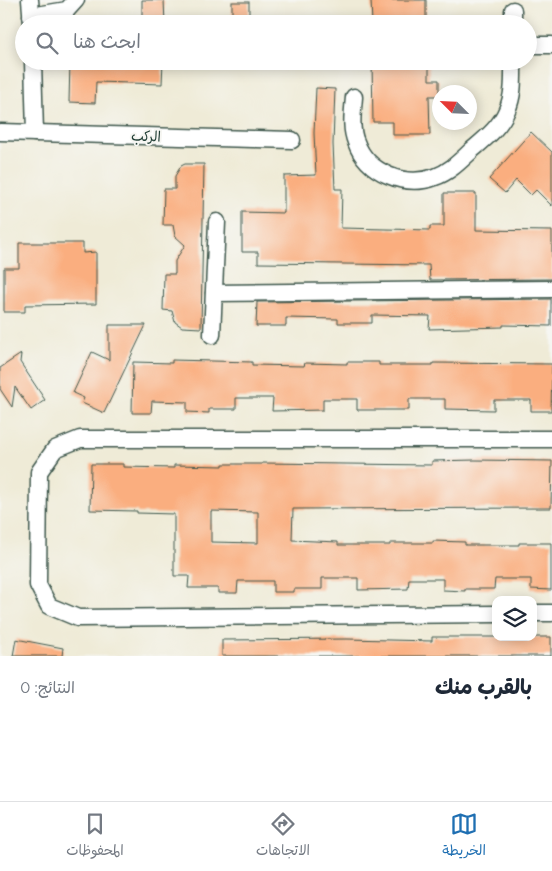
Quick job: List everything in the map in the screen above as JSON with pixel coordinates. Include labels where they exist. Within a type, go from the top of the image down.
[{"type":"street","points":[[31,13],[67,10],[76,0]]},
{"type":"street","points":[[537,45],[552,45]]},
{"type":"street","points":[[33,70],[35,133]]},
{"type":"street","points":[[354,97],[352,126],[355,142],[363,156],[374,167],[388,176],[404,180],[420,180],[435,177],[449,170],[497,127],[506,114],[511,98],[513,70]]},
{"type":"street","name":"الركب","points":[[0,132],[292,140]]},
{"type":"street","points":[[212,335],[217,222]]},
{"type":"street","points":[[214,293],[552,289]]},
{"type":"street","points":[[492,614],[78,618],[49,606],[38,585],[39,472],[55,449],[80,439],[552,439]]},
{"type":"street","points":[[537,613],[552,613]]},
{"type":"building","points":[[142,0],[164,0],[165,15],[142,15]]},
{"type":"building","points":[[371,0],[426,0],[426,15],[372,15]]},
{"type":"building","points":[[232,2],[249,2],[249,15],[232,15]]},
{"type":"building","points":[[70,70],[163,70],[162,84],[96,82],[95,103],[69,102]]},
{"type":"building","points":[[372,70],[429,70],[429,80],[439,80],[439,85],[432,85],[432,96],[429,96],[430,135],[393,135],[393,122],[373,122]]},
{"type":"building","points":[[316,88],[335,89],[333,144],[335,189],[342,189],[341,228],[430,230],[430,226],[444,226],[444,193],[476,193],[476,230],[552,231],[552,279],[430,280],[429,265],[258,263],[258,252],[242,252],[242,212],[284,213],[284,176],[316,175],[314,133]]},
{"type":"building","points":[[531,132],[552,152],[552,206],[536,190],[531,195],[516,180],[505,193],[489,179]]},
{"type":"building","points":[[185,164],[204,164],[201,328],[182,327],[175,322],[172,311],[163,310],[164,274],[175,274],[175,261],[185,245],[175,236],[173,225],[163,225],[164,189],[175,189],[175,176],[181,166]]},
{"type":"building","points":[[19,243],[83,243],[83,253],[96,252],[96,304],[25,305],[25,312],[4,312],[4,268],[19,268]]},
{"type":"building","points":[[551,299],[551,326],[503,325],[503,327],[429,329],[430,316],[372,315],[372,323],[338,323],[338,319],[286,318],[286,326],[256,326],[257,302]]},
{"type":"building","points":[[109,325],[146,325],[104,413],[82,403],[84,398],[73,393],[92,352],[109,360]]},
{"type":"building","points":[[21,354],[20,362],[45,400],[31,410],[15,387],[12,407],[0,389],[0,368]]},
{"type":"building","points":[[172,360],[252,362],[252,365],[304,366],[305,363],[347,364],[347,362],[379,362],[379,365],[433,365],[433,363],[552,364],[551,411],[531,411],[531,400],[494,400],[494,410],[445,409],[445,399],[409,399],[409,410],[357,410],[357,399],[323,399],[323,410],[272,411],[273,398],[236,398],[236,409],[209,409],[209,413],[187,412],[187,402],[152,401],[151,413],[132,413],[133,362],[172,363]]},
{"type":"building","points":[[432,461],[552,461],[551,508],[293,509],[292,540],[338,542],[338,545],[390,545],[390,543],[433,543],[433,541],[465,542],[465,545],[551,543],[551,590],[531,589],[531,579],[495,579],[494,589],[465,589],[465,591],[443,590],[443,579],[409,579],[408,589],[358,590],[358,578],[322,578],[322,589],[294,589],[294,592],[273,592],[273,581],[238,581],[237,593],[218,593],[218,588],[188,588],[189,576],[174,576],[174,514],[90,510],[91,464],[123,464],[123,467],[174,468],[174,465],[223,466],[223,464],[262,463],[432,465]],"holes":[[[211,511],[258,512],[258,543],[211,542]]]},
{"type":"building","points":[[432,637],[492,637],[492,641],[537,641],[537,637],[551,637],[551,656],[222,656],[222,640],[347,639],[432,641]]},
{"type":"building","points":[[16,639],[63,648],[62,656],[13,656]]}]
